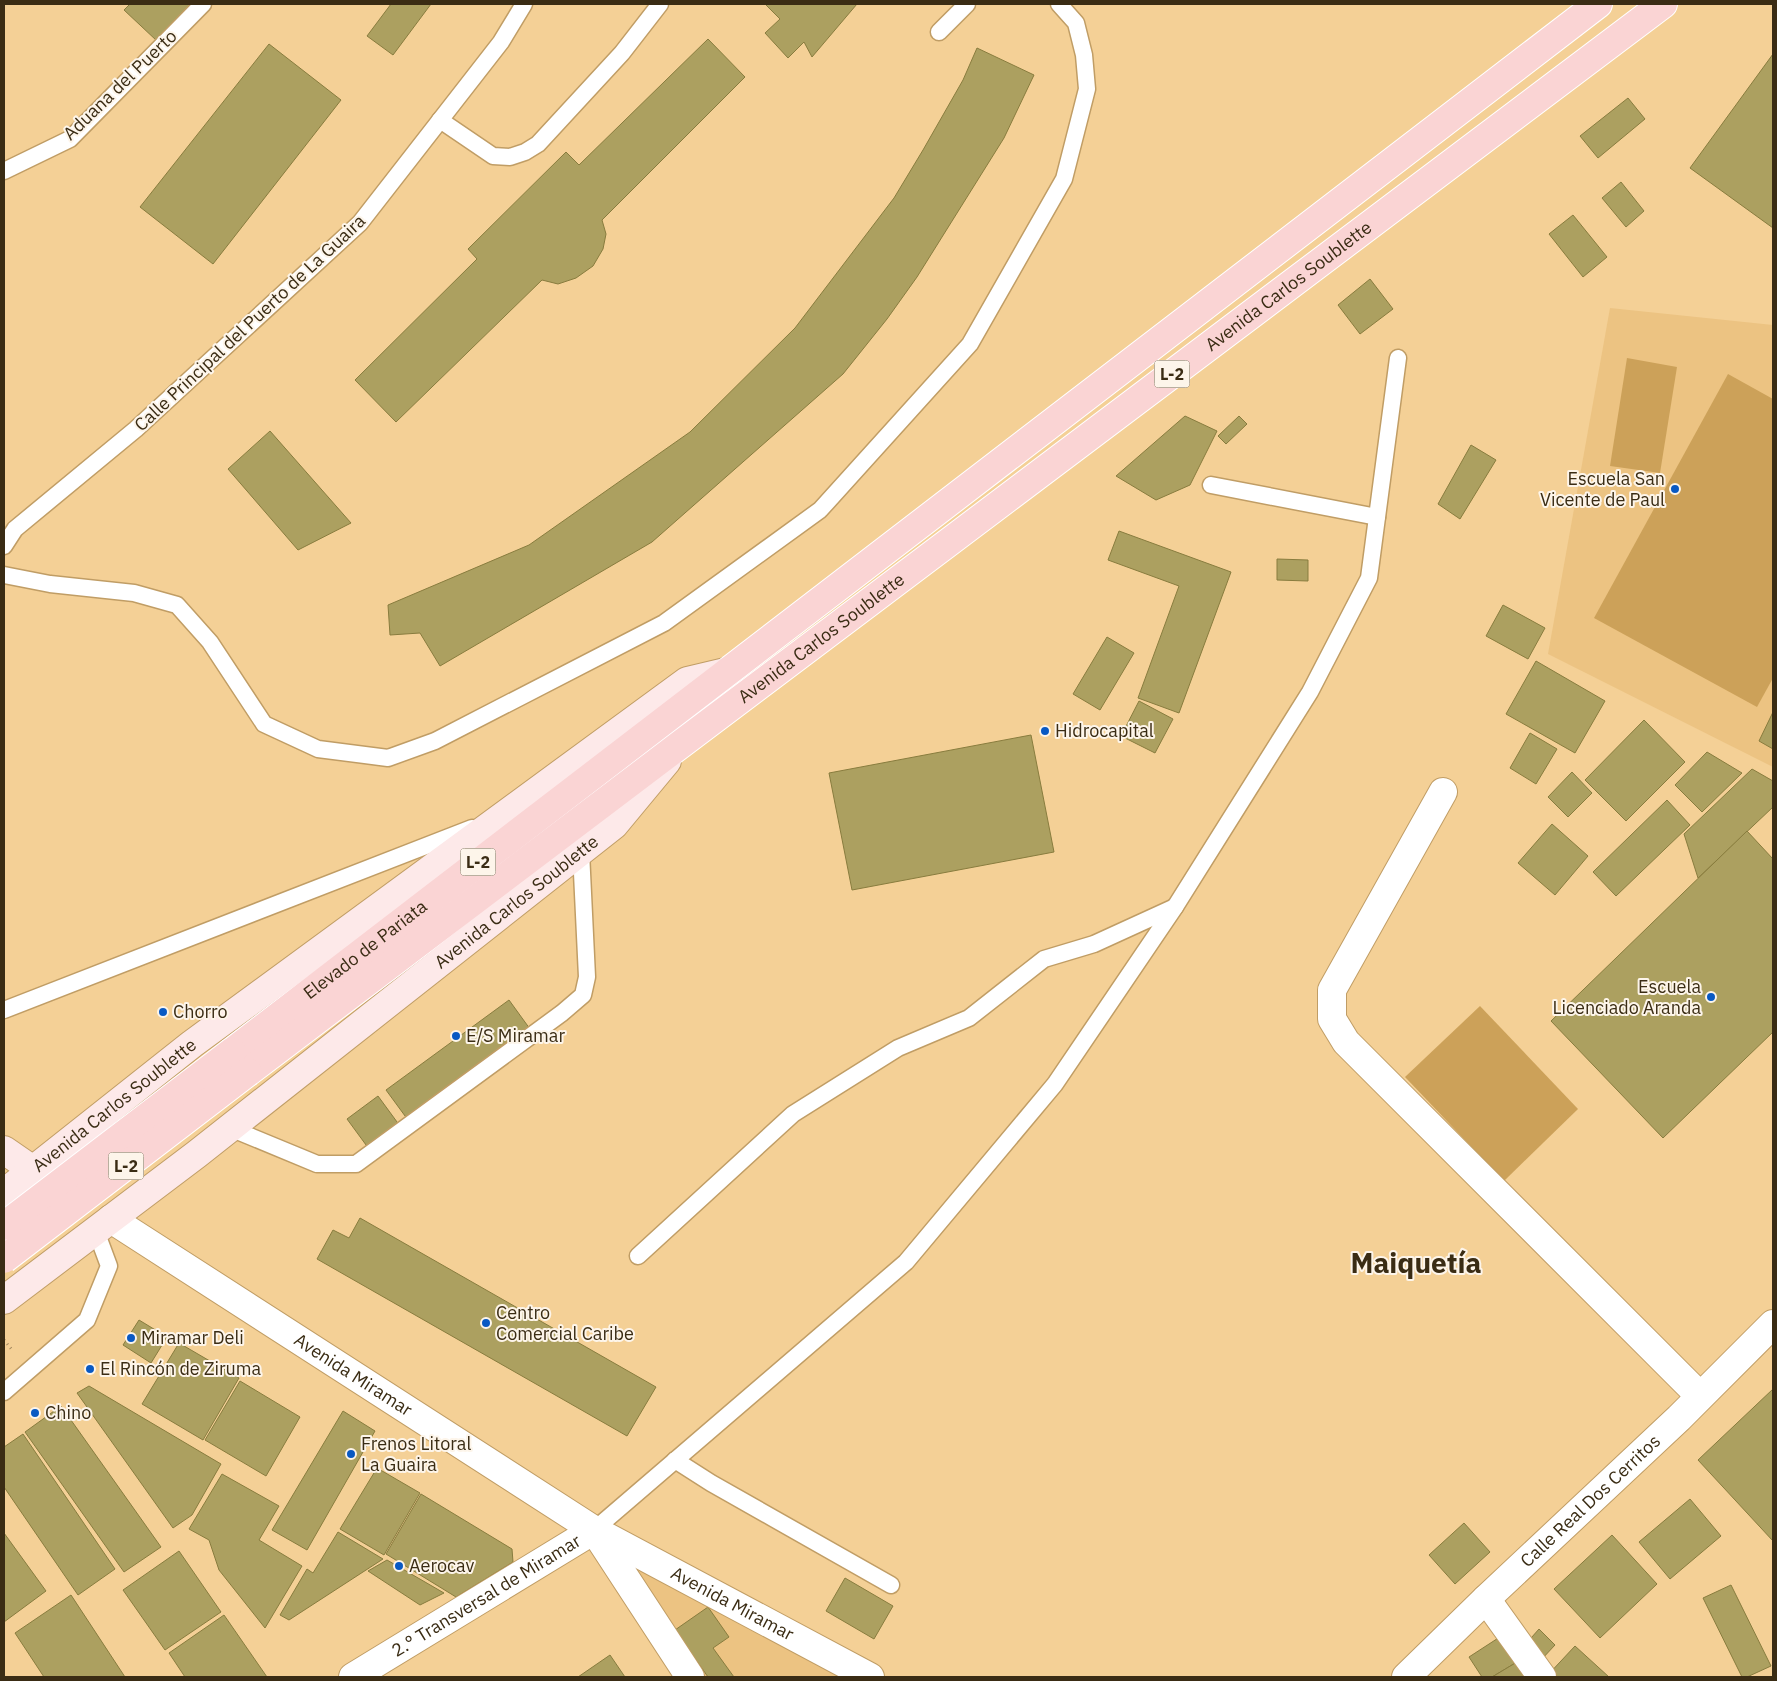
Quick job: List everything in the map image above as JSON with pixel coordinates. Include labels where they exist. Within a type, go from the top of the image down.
[{"type":"main road","name":"Avenida Carlos Soublette","points":[[725,672],[877,558],[1598,4]]},
{"type":"main road","name":"Avenida Carlos Soublette","points":[[681,744],[1663,4]]},
{"type":"main road","name":"Elevado de Pariata","points":[[4,1226],[725,672]]},
{"type":"main road","name":"Elevado de Pariata","points":[[4,1259],[681,744]]},
{"type":"street","name":"Avenida Carlos Soublette","points":[[4,1193],[192,1044],[687,681],[725,672]]},
{"type":"street","name":"Avenida Carlos Soublette","points":[[4,1300],[230,1128],[614,825],[681,744]]},
{"type":"street","points":[[1444,792],[1332,990],[1332,1019],[1346,1042],[1700,1396]]},
{"type":"street","points":[[4,1150],[104,1225]]},
{"type":"street","name":"Avenida Miramar","points":[[104,1225],[594,1530],[870,1677]]},
{"type":"street","name":"Calle Real Dos Cerritos","points":[[1406,1677],[1773,1324]]},
{"type":"street","name":"Avenida Miramar","points":[[594,1530],[690,1677]]},
{"type":"street","name":"2.° Transversal de Miramar","points":[[353,1677],[594,1530]]},
{"type":"street","points":[[1486,1599],[1542,1677]]},
{"type":"lane","name":"Aduana del Puerto","points":[[4,171],[70,139],[204,4]]},
{"type":"lane","name":"Calle Principal del Puerto de La Guaira","points":[[4,546],[15,529],[136,429],[360,223],[501,42],[524,4]]},
{"type":"lane","points":[[440,120],[494,156],[510,157],[525,152],[538,144],[622,53],[660,4]]},
{"type":"lane","points":[[939,32],[967,4]]},
{"type":"lane","points":[[4,574],[50,584],[134,594],[177,605],[210,642],[264,724],[318,749],[388,758],[435,741],[664,623],[820,510],[970,344],[1064,179],[1087,89],[1084,54],[1076,24],[1060,4]]},
{"type":"lane","points":[[594,1530],[906,1262],[1055,1084],[1176,907],[1310,692],[1369,578],[1398,358]]},
{"type":"lane","points":[[1211,485],[1377,517]]},
{"type":"lane","points":[[4,1010],[504,816]]},
{"type":"lane","points":[[230,1128],[317,1164],[356,1164],[562,1013],[583,995],[587,977],[581,852]]},
{"type":"lane","points":[[638,1256],[793,1114],[898,1048],[968,1018],[1044,959],[1094,944],[1176,907]]},
{"type":"lane","points":[[4,1392],[88,1320],[110,1266],[104,1225]]},
{"type":"lane","points":[[676,1460],[711,1484],[891,1585]]},
{"type":"shaded area","name":"Escuela San Vicente de Paul","points":[[1610,308],[1773,325],[1773,767],[1548,654]]},
{"type":"shaded area","points":[[1627,358],[1677,367],[1660,473],[1610,466]]},
{"type":"shaded area","points":[[1728,374],[1773,399],[1773,678],[1757,707],[1594,618]]},
{"type":"shaded area","points":[[1480,1006],[1578,1109],[1504,1181],[1405,1077]]},
{"type":"shaded area","points":[[607,1544],[846,1677],[695,1677]]},
{"type":"building","points":[[130,4],[193,4],[157,41],[124,10]]},
{"type":"building","points":[[391,4],[431,4],[393,55],[367,36]]},
{"type":"building","points":[[765,4],[857,4],[812,57],[804,42],[788,58],[765,33],[780,19]]},
{"type":"building","points":[[708,39],[745,77],[602,220],[606,234],[603,249],[593,266],[576,278],[558,284],[542,280],[396,422],[355,380],[477,259],[468,249],[566,152],[579,165]]},
{"type":"building","points":[[269,44],[341,100],[213,264],[140,207]]},
{"type":"building","points":[[977,48],[1034,75],[1004,138],[917,277],[887,319],[843,374],[652,542],[440,666],[420,633],[390,635],[388,605],[529,545],[690,432],[795,328],[894,198],[963,80]]},
{"type":"building","points":[[1773,54],[1773,228],[1690,168]]},
{"type":"building","points":[[1628,98],[1645,119],[1598,158],[1580,136]]},
{"type":"building","points":[[1621,182],[1644,211],[1626,227],[1602,198]]},
{"type":"building","points":[[1573,215],[1607,257],[1583,277],[1549,234]]},
{"type":"building","points":[[1370,279],[1393,309],[1360,334],[1338,305]]},
{"type":"building","points":[[1185,416],[1217,431],[1190,485],[1156,500],[1116,476]]},
{"type":"building","points":[[1239,416],[1247,424],[1226,444],[1218,436]]},
{"type":"building","points":[[270,431],[351,523],[298,550],[228,469]]},
{"type":"building","points":[[1471,445],[1496,460],[1460,519],[1438,504]]},
{"type":"building","points":[[1119,531],[1231,572],[1179,713],[1138,698],[1179,586],[1108,560]]},
{"type":"building","points":[[1277,559],[1308,560],[1308,581],[1277,580]]},
{"type":"building","points":[[1503,605],[1545,628],[1528,659],[1486,636]]},
{"type":"building","points":[[1107,637],[1134,653],[1100,710],[1073,694]]},
{"type":"building","points":[[1536,661],[1605,701],[1575,753],[1506,714]]},
{"type":"building","points":[[1139,701],[1173,719],[1155,753],[1121,736]]},
{"type":"building","points":[[1773,712],[1773,749],[1759,741]]},
{"type":"building","points":[[1644,720],[1685,762],[1626,821],[1585,780]]},
{"type":"building","points":[[1530,733],[1557,749],[1536,784],[1510,768]]},
{"type":"building","points":[[1031,735],[1054,852],[852,890],[829,773]]},
{"type":"building","points":[[1707,752],[1742,773],[1702,812],[1675,785]]},
{"type":"building","points":[[1752,769],[1773,781],[1773,807],[1698,878],[1684,834]]},
{"type":"building","points":[[1572,772],[1592,793],[1568,817],[1548,797]]},
{"type":"building","points":[[1667,800],[1690,825],[1616,896],[1593,872]]},
{"type":"building","points":[[1552,824],[1588,856],[1555,895],[1518,863]]},
{"type":"building","points":[[1747,831],[1773,859],[1773,1032],[1663,1138],[1551,1021]]},
{"type":"building","points":[[509,1000],[530,1029],[408,1120],[386,1090]]},
{"type":"building","points":[[378,1096],[400,1126],[369,1149],[347,1119]]},
{"type":"building","name":"Centro Comercial Caribe","points":[[360,1218],[656,1387],[627,1436],[317,1259],[333,1230],[349,1238]]},
{"type":"building","points":[[139,1320],[167,1337],[151,1363],[123,1345]]},
{"type":"building","points":[[179,1343],[239,1378],[203,1440],[142,1404]]},
{"type":"building","points":[[240,1381],[300,1417],[266,1476],[205,1440]]},
{"type":"building","points":[[89,1386],[221,1464],[192,1515],[173,1528],[77,1393]]},
{"type":"building","points":[[1773,1389],[1773,1541],[1698,1460]]},
{"type":"building","points":[[61,1406],[161,1547],[124,1572],[25,1432]]},
{"type":"building","points":[[343,1411],[375,1431],[307,1550],[272,1530]]},
{"type":"building","points":[[23,1434],[115,1569],[78,1595],[4,1487],[4,1447]]},
{"type":"building","points":[[377,1468],[420,1493],[384,1555],[340,1529]]},
{"type":"building","points":[[222,1474],[279,1506],[259,1540],[302,1566],[265,1628],[219,1570],[209,1540],[189,1529]]},
{"type":"building","points":[[421,1494],[512,1549],[513,1562],[456,1597],[386,1554]]},
{"type":"building","points":[[1690,1499],[1721,1536],[1670,1579],[1639,1542]]},
{"type":"building","points":[[1464,1523],[1490,1552],[1455,1584],[1429,1555]]},
{"type":"building","points":[[338,1532],[383,1559],[289,1620],[280,1615],[307,1569],[313,1573]]},
{"type":"building","points":[[4,1533],[46,1591],[4,1622]]},
{"type":"building","points":[[1612,1535],[1657,1584],[1600,1638],[1554,1589]]},
{"type":"building","points":[[179,1551],[221,1612],[165,1650],[123,1590]]},
{"type":"building","points":[[387,1560],[444,1593],[420,1605],[368,1571]]},
{"type":"building","points":[[845,1578],[893,1606],[874,1639],[826,1611]]},
{"type":"building","points":[[1731,1585],[1771,1666],[1747,1677],[1742,1677],[1703,1598]]},
{"type":"building","points":[[71,1595],[125,1677],[44,1677],[15,1633]]},
{"type":"building","points":[[708,1607],[729,1637],[713,1648],[734,1677],[708,1677],[675,1630]]},
{"type":"building","points":[[224,1615],[267,1677],[185,1677],[169,1653]]},
{"type":"building","points":[[1539,1629],[1555,1645],[1540,1661],[1524,1646]]},
{"type":"building","points":[[1506,1633],[1522,1659],[1492,1677],[1482,1677],[1469,1657]]},
{"type":"building","points":[[1575,1646],[1609,1677],[1546,1677]]},
{"type":"building","points":[[610,1655],[625,1677],[578,1677]]},
{"type":"building","points":[[1522,1659],[1534,1677],[1492,1677]]},
{"type":"place","name":"Escuela San Vicente de Paul","points":[[1675,489]]},
{"type":"place","name":"Hidrocapital","points":[[1045,731]]},
{"type":"place","name":"Escuela Licenciado Aranda","points":[[1711,997]]},
{"type":"place","name":"Chorro","points":[[163,1012]]},
{"type":"place","name":"E/S Miramar","points":[[456,1036]]},
{"type":"place","name":"Centro Comercial Caribe","points":[[486,1323]]},
{"type":"place","name":"Miramar Deli","points":[[131,1338]]},
{"type":"place","name":"El Rincón de Ziruma","points":[[90,1369]]},
{"type":"place","name":"Chino","points":[[35,1413]]},
{"type":"place","name":"Frenos Litoral La Guaira","points":[[351,1454]]},
{"type":"place","name":"Aerocav","points":[[399,1566]]},
{"type":"district","name":"Maiquetía","points":[[1416,1263]]}]
